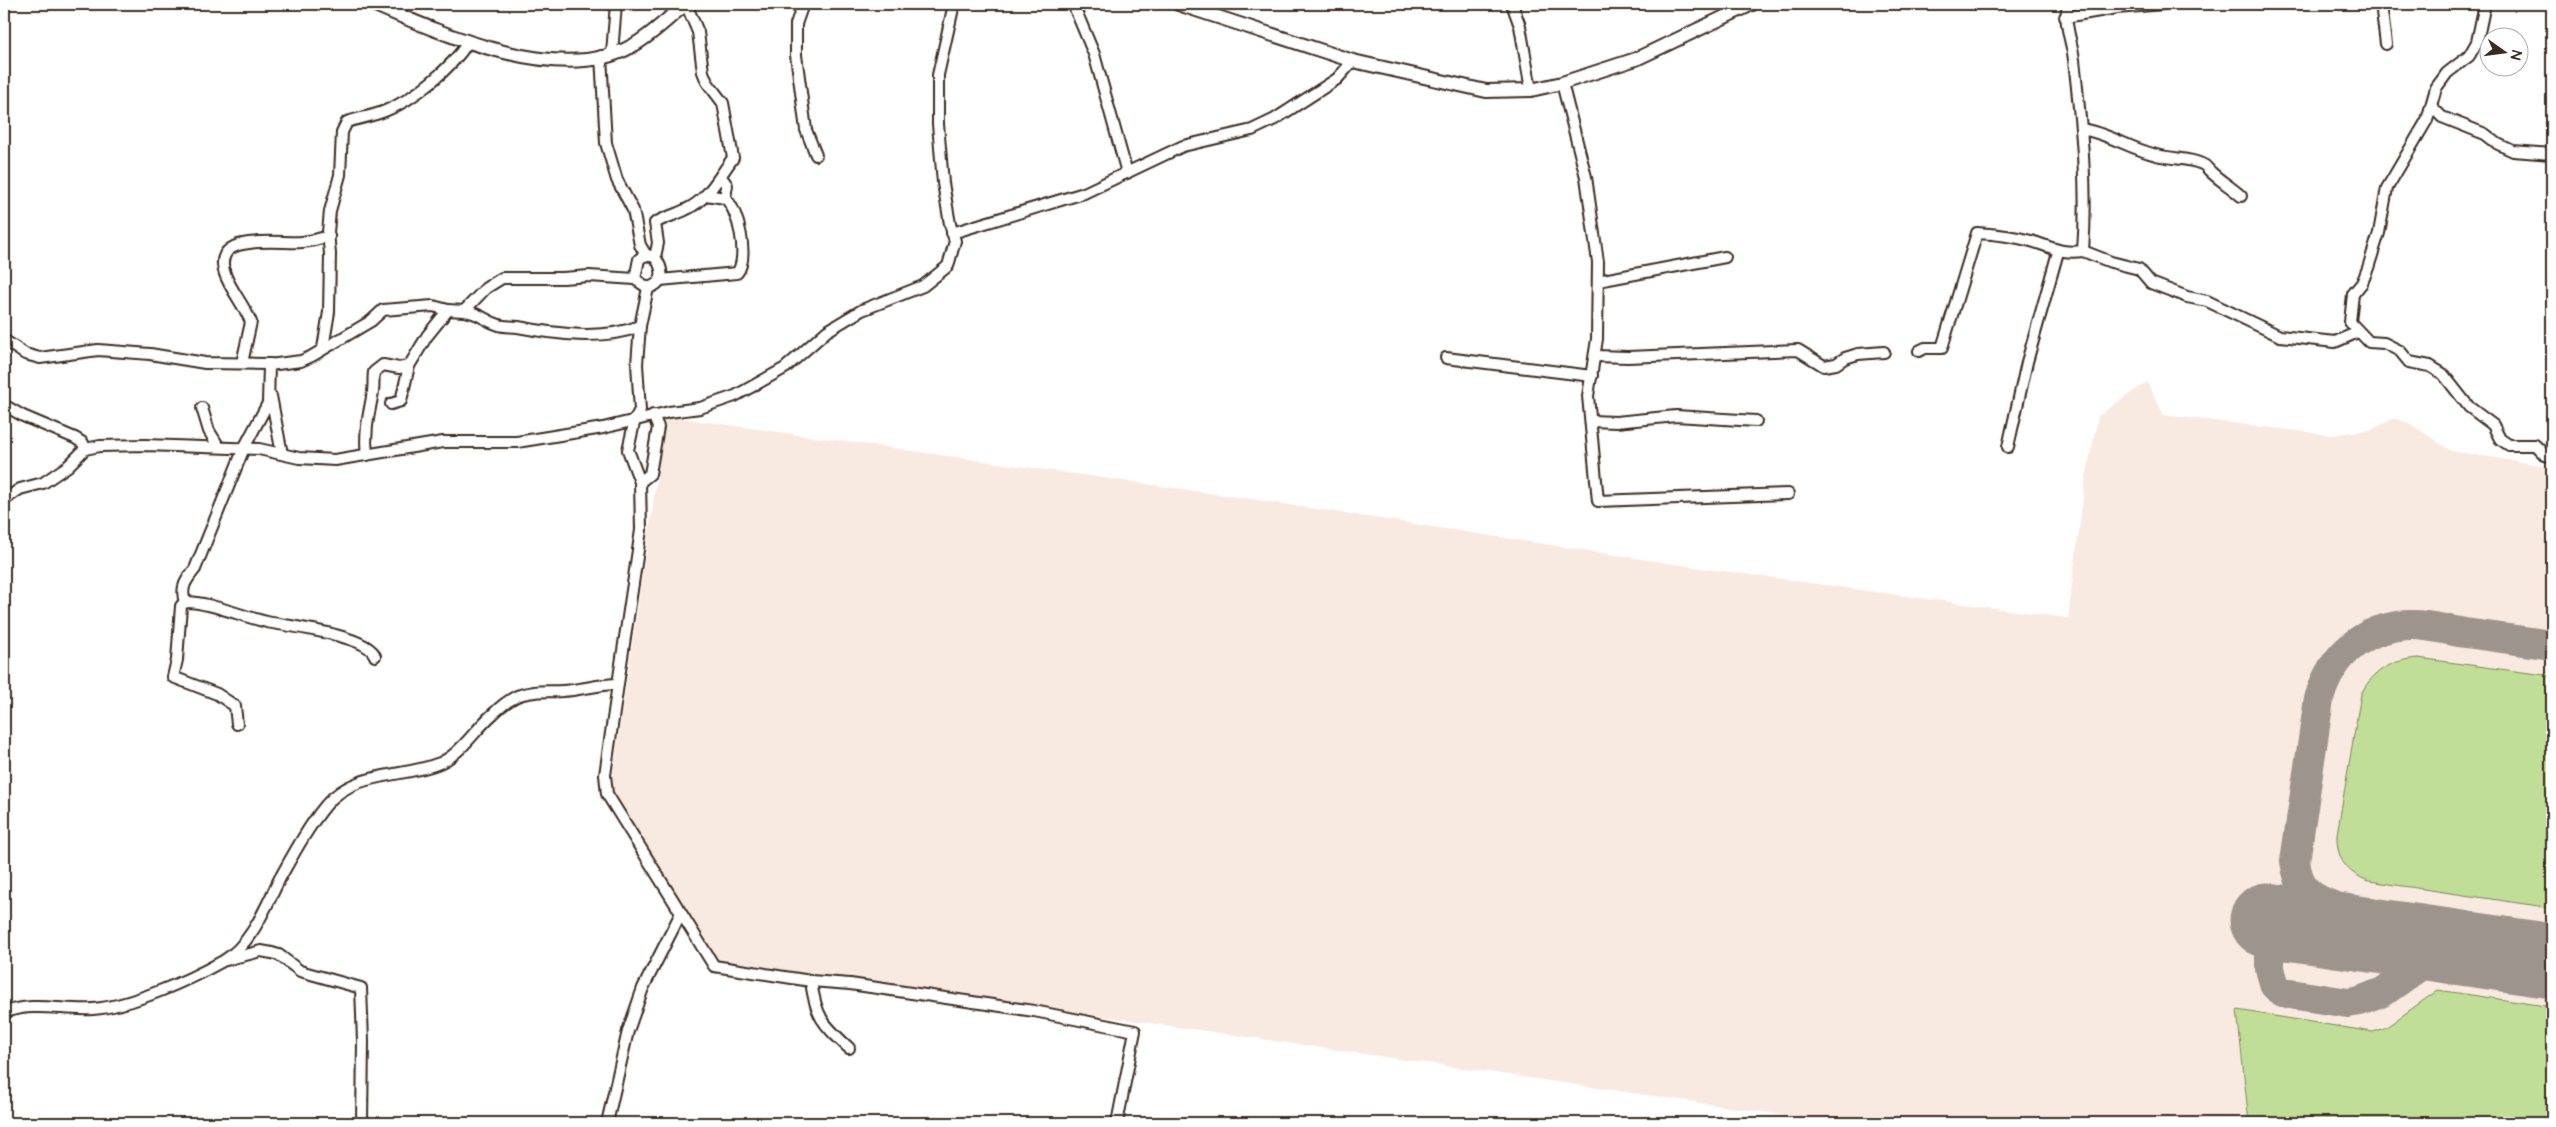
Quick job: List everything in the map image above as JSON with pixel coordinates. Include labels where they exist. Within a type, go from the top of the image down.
[{"type":"street","points":[[373,4],[447,36],[468,42],[527,58],[573,60],[606,55],[632,47],[686,4],[700,40],[705,77],[723,103],[733,158],[721,177],[706,195],[684,211],[672,214],[656,223],[658,243],[651,256],[639,259],[635,279]]},
{"type":"street","points":[[616,4],[606,55],[606,143],[617,180],[633,210],[640,245],[661,266],[660,280],[656,285],[648,288]]},
{"type":"street","points":[[803,4],[796,24],[796,55],[806,130],[816,155]]},
{"type":"street","points":[[4,500],[20,489],[43,483],[68,466],[85,449],[145,444],[244,448],[259,449],[299,458],[335,460],[443,442],[517,442],[603,428],[654,415],[700,408],[735,396],[785,368],[827,331],[862,310],[923,286],[948,266],[955,242],[943,183],[938,124],[938,75],[954,4]]},
{"type":"street","points":[[1073,4],[1094,54],[1127,173]]},
{"type":"street","points":[[1178,4],[1353,61],[1486,91],[1531,90],[1562,83],[1636,59],[1730,9],[1752,4]]},
{"type":"street","points":[[1512,4],[1520,26],[1531,90]]},
{"type":"street","points":[[2068,4],[2064,17],[2074,58],[2081,129],[2086,212],[2083,251]]},
{"type":"street","points":[[2064,17],[2117,8],[2163,4]]},
{"type":"street","points":[[2381,4],[2386,44]]},
{"type":"street","points":[[2485,4],[2477,42],[2469,56],[2447,73],[2436,88],[2421,132],[2387,188],[2379,233],[2368,268],[2362,283],[2353,294],[2350,322],[2369,342],[2384,343],[2400,351],[2408,362],[2430,366],[2443,374],[2461,398],[2493,425],[2500,439],[2504,442],[2509,445],[2534,444],[2545,455],[2552,457]]},
{"type":"street","points":[[324,348],[329,312],[330,211],[340,175],[342,132],[347,122],[384,112],[405,100],[454,61],[468,42]]},
{"type":"street","points":[[952,233],[1084,193],[1183,146],[1252,130],[1274,119],[1337,79],[1353,61]]},
{"type":"street","points":[[1562,83],[1586,177],[1598,262],[1597,339],[1588,396],[1598,501],[1788,494]]},
{"type":"street","points":[[2431,106],[2442,117],[2485,134],[2498,144],[2513,151],[2552,154]]},
{"type":"street","points":[[2081,129],[2104,135],[2153,154],[2180,158],[2205,165],[2241,196]]},
{"type":"street","points":[[721,177],[727,185],[725,198]]},
{"type":"street","points":[[660,280],[720,276],[737,273],[740,268],[742,241],[734,210],[725,198],[706,195]]},
{"type":"street","points":[[1919,351],[1925,348],[1942,348],[1948,322],[1978,234],[2002,234],[2034,242],[2058,252],[2083,251],[2111,262],[2139,269],[2151,283],[2187,297],[2207,301],[2280,336],[2335,342],[2358,332]]},
{"type":"street","points":[[242,363],[251,322],[225,276],[222,263],[227,252],[236,245],[248,241],[302,242],[329,236]]},
{"type":"street","points":[[2008,447],[2027,362],[2058,252]]},
{"type":"street","points":[[1598,281],[1725,257]]},
{"type":"street","points":[[464,311],[486,288],[502,278],[589,276],[635,279],[648,288]]},
{"type":"street","points":[[648,288],[640,326],[637,364],[640,410],[635,419],[628,450],[640,482],[640,530],[605,775],[607,794],[714,966],[1034,1011],[1135,1031],[1117,1123]]},
{"type":"street","points":[[4,340],[25,354],[40,358],[98,350],[150,354],[205,363],[271,364],[301,360],[371,321],[383,310],[433,306],[448,310],[478,312],[487,321],[502,326],[551,334],[608,334],[640,326]]},
{"type":"street","points":[[391,404],[398,404],[402,400],[409,366],[427,336],[448,310]]},
{"type":"street","points":[[1595,356],[1628,357],[1798,350],[1824,366],[1836,364],[1845,358],[1858,354],[1884,352]]},
{"type":"street","points":[[1446,358],[1592,376]]},
{"type":"street","points":[[185,602],[182,595],[185,581],[195,569],[244,448],[268,403],[268,372],[271,364]]},
{"type":"street","points":[[367,455],[364,439],[374,390],[374,372],[383,365],[399,368],[409,366]]},
{"type":"street","points":[[269,390],[282,454]]},
{"type":"street","points":[[4,405],[22,416],[75,438],[83,443],[85,449]]},
{"type":"street","points":[[202,408],[209,431],[219,447]]},
{"type":"street","points":[[640,482],[650,474],[658,427],[654,415]]},
{"type":"street","points":[[1591,421],[1616,422],[1676,416],[1756,421]]},
{"type":"street","points":[[185,602],[202,604],[269,622],[315,629],[368,647],[375,656]]},
{"type":"street","points":[[185,602],[181,606],[177,660],[173,677],[226,699],[235,706],[238,724]]},
{"type":"street","points":[[225,960],[247,938],[305,836],[326,804],[337,794],[351,785],[383,775],[438,764],[460,748],[493,713],[518,696],[540,691],[562,691],[618,684]]},
{"type":"street","points":[[607,1123],[634,1014],[643,988],[681,913]]},
{"type":"street","points":[[4,1013],[14,1009],[70,1007],[91,1009],[116,1006],[160,990],[225,960],[261,951],[279,955],[300,971],[361,988],[363,1041],[362,1123]]},
{"type":"street","points":[[810,981],[820,1019],[849,1048]]},
{"type":"shaded area","points":[[2147,382],[2164,415],[2332,435],[2373,429],[2394,418],[2409,423],[2452,451],[2552,467],[2552,1123],[1839,1123],[716,960],[666,882],[611,788],[666,416],[1238,497],[1694,567],[2068,618],[2085,482],[2098,416]]},
{"type":"green space","points":[[2418,658],[2552,676],[2552,908],[2369,881],[2354,874],[2344,864],[2338,850],[2337,834],[2361,694],[2371,679],[2385,668],[2400,661]]},
{"type":"green space","points":[[2438,990],[2552,1007],[2552,1123],[2249,1123],[2237,1010],[2373,1032],[2385,1028]]},
{"type":"taxiway","points":[[2336,907],[2319,900],[2307,891],[2299,879],[2295,861],[2319,699],[2324,684],[2341,657],[2363,638],[2377,631],[2409,625],[2430,626],[2465,633],[2552,645]]},
{"type":"taxiway","points":[[2387,938],[2373,931],[2347,911],[2336,907],[2294,914],[2278,930],[2270,952],[2270,969],[2275,986],[2284,993],[2348,1003],[2360,1001],[2383,992],[2434,956],[2467,949]]},
{"type":"runway","points":[[2267,920],[2552,961]]}]
